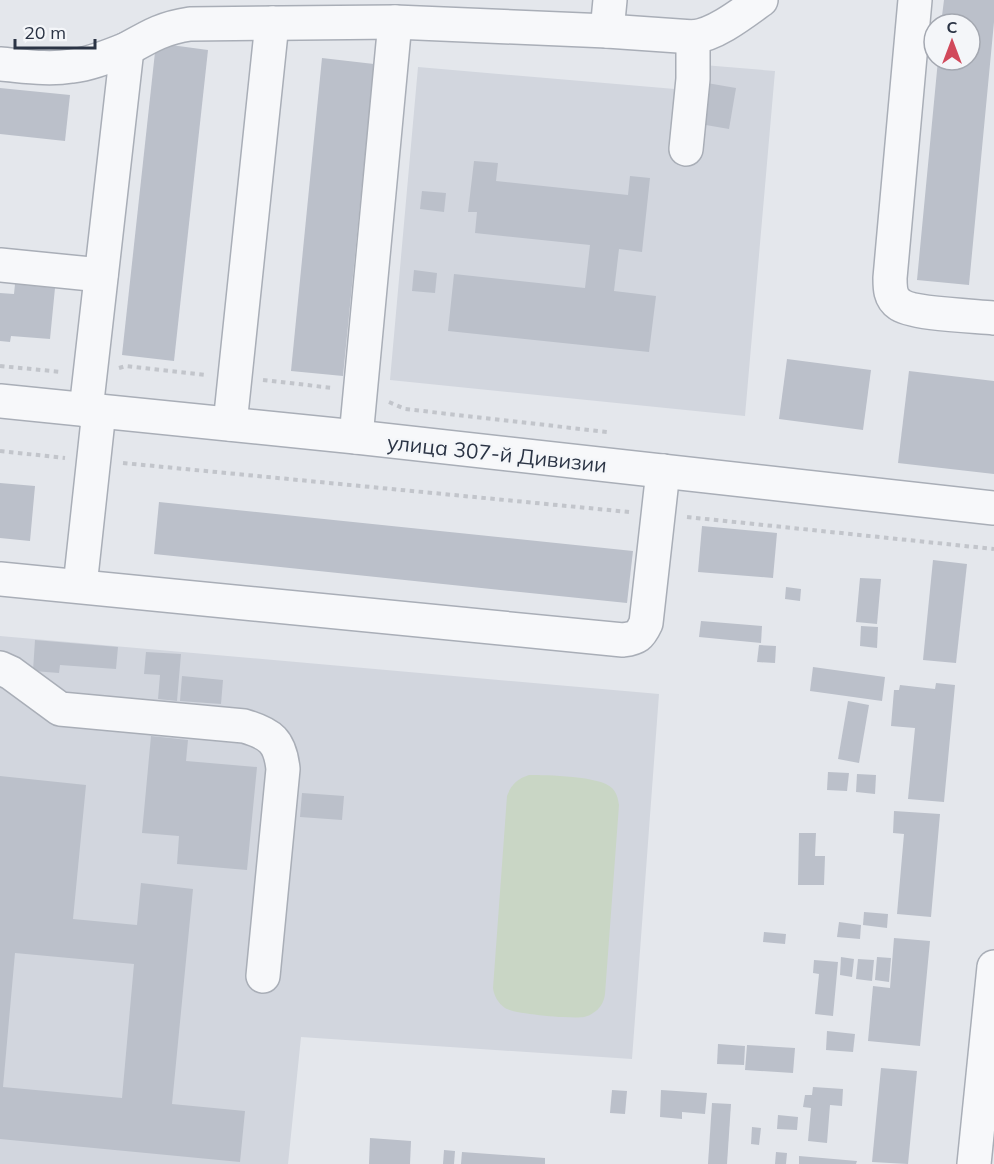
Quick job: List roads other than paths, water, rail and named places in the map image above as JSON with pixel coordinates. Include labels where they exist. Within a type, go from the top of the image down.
[{"type":"street","points":[[0,64],[41,68],[72,66],[98,60],[127,49],[159,31],[190,24],[395,22],[445,12],[608,16],[693,37],[704,36],[715,31],[761,0]]},
{"type":"street","points":[[915,0],[890,292],[898,304],[911,310],[994,318]]},
{"type":"street","points":[[356,437],[395,22]]},
{"type":"street","points":[[230,424],[272,23]]},
{"type":"street","points":[[686,149],[693,79],[693,37]]},
{"type":"street","points":[[80,586],[94,460],[90,375],[127,49]]},
{"type":"street","points":[[0,265],[100,275]]},
{"type":"street","name":"улица 307-й Дивизии","points":[[0,401],[356,437],[994,508]]},
{"type":"street","points":[[0,579],[623,640],[635,638],[642,632],[646,623],[663,471]]},
{"type":"street","points":[[0,668],[11,673],[60,709],[244,726],[260,731],[274,740],[281,752],[283,769],[263,976]]},
{"type":"street","points":[[974,1164],[994,967]]}]
